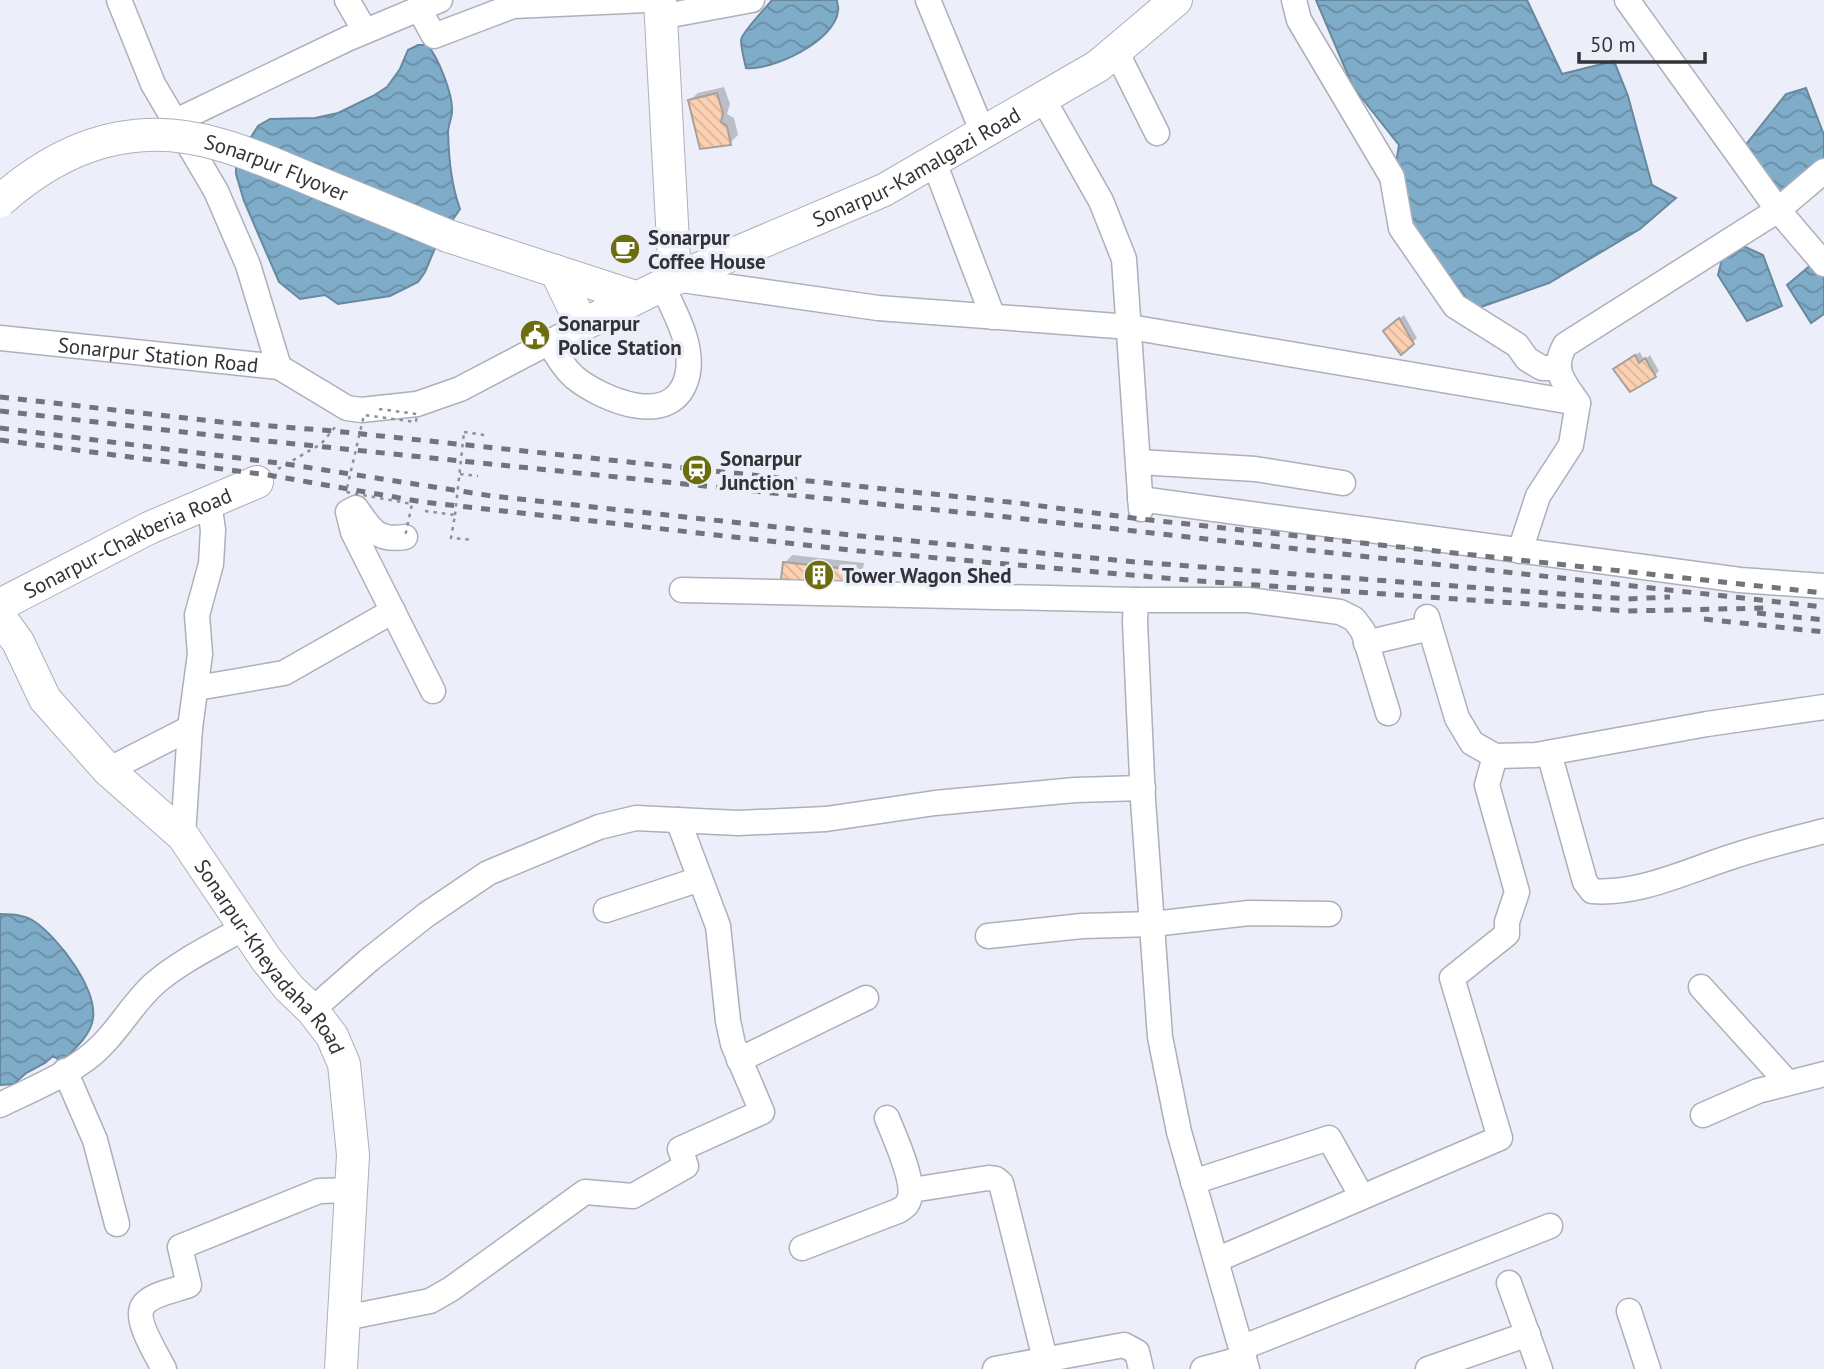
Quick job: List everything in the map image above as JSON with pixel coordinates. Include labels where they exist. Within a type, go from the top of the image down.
[{"type":"main road","name":"Sonarpur-Kamalgazi Road","points":[[657,287],[884,190],[1098,66],[1176,0]]},
{"type":"main road","points":[[556,271],[582,325],[657,287],[656,6]]},
{"type":"main road","name":"Sonarpur Flyover","points":[[0,201],[40,168],[95,143],[127,136],[192,138],[261,159],[448,236],[556,271],[657,287]]},
{"type":"main road","name":"Sonarpur-Chakberia Road","points":[[0,605],[149,528],[257,482]]},
{"type":"main road","name":"Sonarpur-Kheyadaha Road","points":[[0,617],[18,642],[45,699],[108,770],[184,836],[274,969],[332,1036],[344,1064],[353,1154],[341,1369]]},
{"type":"street","points":[[119,0],[153,84],[216,191],[248,265],[279,367]]},
{"type":"street","points":[[347,0],[365,32]]},
{"type":"street","points":[[174,122],[430,4],[434,36],[513,6],[656,6],[752,0]]},
{"type":"street","points":[[928,0],[984,133]]},
{"type":"street","points":[[1294,0],[1300,20],[1392,177],[1401,228],[1455,306],[1517,345],[1527,359],[1542,368],[1559,368]]},
{"type":"street","points":[[1627,0],[1778,209],[1824,264]]},
{"type":"street","points":[[1116,51],[1157,132]]},
{"type":"street","points":[[1043,99],[1110,220],[1124,259],[1140,504],[1740,580],[1824,586]]},
{"type":"street","points":[[934,162],[993,317]]},
{"type":"street","points":[[1520,551],[1538,496],[1571,445],[1578,402],[1560,377],[1558,359],[1565,345],[1778,209],[1824,171]]},
{"type":"street","points":[[657,287],[878,308],[1130,327],[1578,402]]},
{"type":"street","points":[[549,342],[562,365],[592,389],[632,406],[655,407],[672,398],[682,388],[688,375],[684,336],[657,287]]},
{"type":"street","name":"Sonarpur Station Road","points":[[0,338],[279,367],[347,408],[379,409],[417,404],[460,388],[582,325]]},
{"type":"street","points":[[1139,462],[1255,469],[1343,483]]},
{"type":"street","points":[[184,836],[190,728],[200,654],[197,615],[211,564],[213,530],[209,502]]},
{"type":"street","points":[[405,537],[389,540],[371,530],[356,508],[348,512],[353,532],[433,691]]},
{"type":"street","points":[[682,590],[1248,600],[1340,612],[1354,619],[1363,631],[1388,713]]},
{"type":"street","points":[[1136,600],[1143,788],[1160,1037],[1179,1132],[1244,1358]]},
{"type":"street","points":[[197,688],[284,673],[393,611]]},
{"type":"street","points":[[1366,643],[1429,623],[1457,718],[1472,743],[1495,756],[1549,753],[1707,724],[1824,707]]},
{"type":"street","points":[[108,770],[190,728]]},
{"type":"street","points":[[1549,753],[1584,882],[1592,891],[1609,892],[1663,880],[1736,855],[1824,831]]},
{"type":"street","points":[[1216,1260],[1500,1138],[1452,978],[1507,934],[1507,922],[1517,892],[1487,785],[1495,756]]},
{"type":"street","points":[[312,1010],[426,915],[488,873],[599,827],[636,818],[738,823],[826,819],[935,803],[1075,790],[1143,788]]},
{"type":"street","points":[[345,1318],[430,1301],[451,1289],[585,1192],[633,1196],[687,1166],[680,1149],[762,1112],[739,1060],[728,1021],[718,926],[678,820]]},
{"type":"street","points":[[606,910],[700,879]]},
{"type":"street","points":[[988,936],[1082,926],[1153,924],[1249,913],[1329,914]]},
{"type":"street","points":[[0,1105],[65,1071],[100,1048],[121,1024],[134,1003],[156,982],[245,927]]},
{"type":"street","points":[[1701,987],[1787,1082]]},
{"type":"street","points":[[739,1060],[866,998]]},
{"type":"street","points":[[65,1071],[94,1140],[117,1224]]},
{"type":"street","points":[[1703,1115],[1758,1091],[1824,1074]]},
{"type":"street","points":[[802,1248],[898,1211],[907,1204],[912,1190],[887,1118]]},
{"type":"street","points":[[1193,1182],[1329,1138],[1362,1197]]},
{"type":"street","points":[[912,1190],[988,1178],[1001,1183],[1045,1359]]},
{"type":"street","points":[[164,1369],[140,1320],[143,1306],[153,1299],[189,1285],[180,1247],[319,1191],[351,1190]]},
{"type":"street","points":[[1203,1369],[1244,1358],[1550,1226]]},
{"type":"street","points":[[1509,1283],[1540,1369]]},
{"type":"street","points":[[1629,1311],[1648,1369]]},
{"type":"street","points":[[1428,1369],[1528,1334]]},
{"type":"street","points":[[995,1369],[1124,1345],[1137,1352],[1141,1369]]},
{"type":"path","points":[[257,482],[321,444],[334,431],[347,408]]},
{"type":"path","points":[[379,409],[417,415],[416,422],[364,415],[346,492],[412,504],[405,537]]},
{"type":"path","points":[[473,540],[451,538],[464,432],[484,435]]},
{"type":"path","points":[[460,474],[478,476]]},
{"type":"path","points":[[425,511],[455,515]]},
{"type":"water","points":[[772,0],[837,0],[838,10],[826,33],[801,52],[771,65],[746,68],[742,36]]},
{"type":"water","points":[[1316,0],[1527,0],[1562,74],[1614,61],[1628,96],[1652,185],[1676,198],[1640,229],[1549,283],[1475,309],[1402,216],[1391,193],[1399,145],[1353,87]]},
{"type":"water","points":[[418,45],[427,45],[431,50],[450,95],[450,162],[460,209],[438,241],[418,282],[390,296],[338,304],[325,295],[300,299],[279,282],[244,201],[236,174],[236,161],[258,126],[270,119],[315,118],[338,113],[373,96],[387,87],[400,69],[408,50]]},
{"type":"water","points":[[1806,88],[1824,135],[1824,175],[1781,201],[1744,147],[1786,94]]},
{"type":"water","points":[[1743,246],[1763,255],[1782,306],[1747,321],[1718,275],[1723,255]]},
{"type":"water","points":[[1811,265],[1824,270],[1824,314],[1811,323],[1787,285]]},
{"type":"water","points":[[0,914],[29,918],[53,938],[84,981],[93,1010],[92,1023],[87,1034],[62,1062],[53,1056],[14,1084],[0,1085]]},
{"type":"building","points":[[717,93],[723,113],[721,122],[727,126],[731,145],[700,149],[688,100]]},
{"type":"building","points":[[1399,318],[1414,344],[1401,355],[1383,331]]},
{"type":"building","points":[[1635,355],[1639,363],[1645,358],[1656,377],[1630,392],[1613,369]]},
{"type":"building","name":"Tower Wagon Shed","points":[[783,562],[857,570],[854,587],[781,579]]},
{"type":"railway","points":[[0,397],[1018,503],[1141,519],[1824,593]]},
{"type":"railway","points":[[0,411],[1016,518],[1824,607]]},
{"type":"railway","points":[[0,428],[286,464],[492,496],[860,536],[1136,562],[1628,599],[1670,597]]},
{"type":"railway","points":[[0,440],[268,475],[423,502],[859,551],[1199,581],[1628,611],[1768,608]]},
{"type":"railway","points":[[1757,613],[1824,620]]},
{"type":"railway","points":[[1704,619],[1824,632]]},
{"type":"place","name":"Sonarpur Coffee House","points":[[625,249]]},
{"type":"place","name":"Sonarpur Police Station","points":[[535,335]]},
{"type":"place","name":"Sonarpur Junction","points":[[697,470]]},
{"type":"place","name":"Tower Wagon Shed","points":[[819,575]]}]
